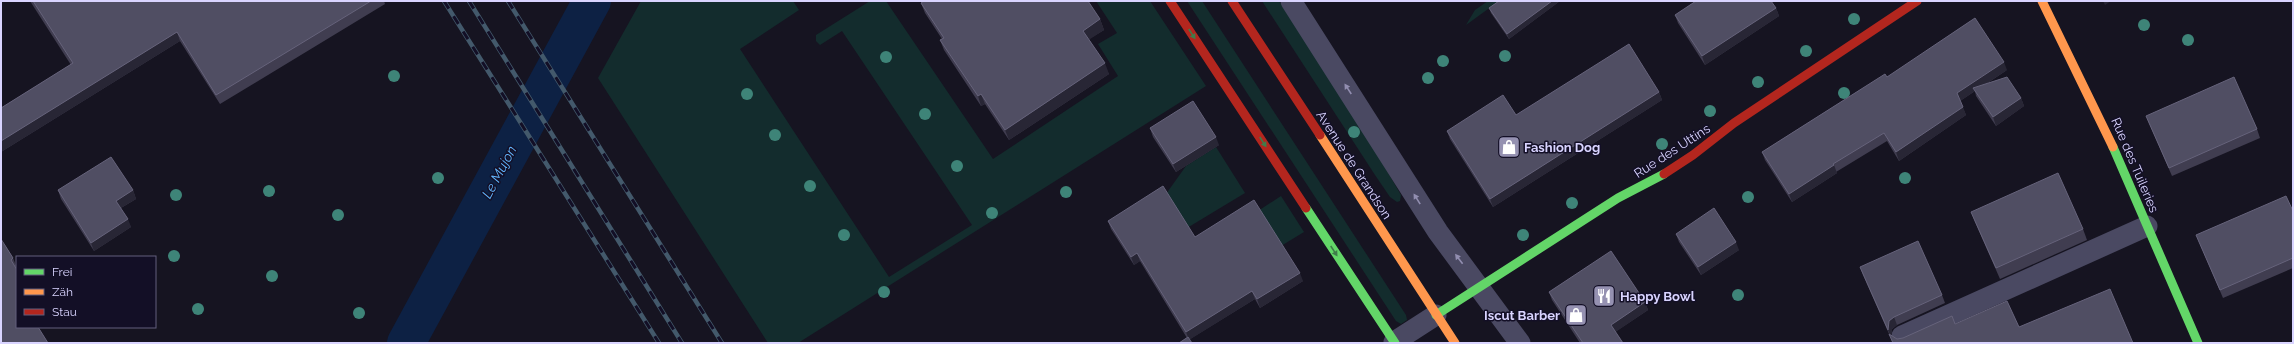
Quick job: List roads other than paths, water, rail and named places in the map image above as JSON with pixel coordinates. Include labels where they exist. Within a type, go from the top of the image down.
[{"type":"street","points":[[1170,1],[1395,343]]},
{"type":"street","name":"Avenue de Grandson","points":[[1232,1],[1455,343]]},
{"type":"street","name":"Rue des Uttins","points":[[1436,315],[1618,198],[1645,186],[1712,142],[1734,123],[1917,1]]},
{"type":"street","name":"Rue des Tuileries","points":[[2042,1],[2101,119],[2198,343]]},
{"type":"lane","points":[[1291,1],[1438,232],[1520,343]]},
{"type":"lane","points":[[1902,336],[2147,226]]},
{"type":"lane","points":[[1395,343],[1436,315]]},
{"type":"waterway","name":"Le Mujon","points":[[406,343],[592,1]]},
{"type":"railway","points":[[444,1],[659,343]]},
{"type":"railway","points":[[469,1],[682,343]]},
{"type":"railway","points":[[508,1],[722,343]]},
{"type":"place","name":"Fashion Dog","points":[[1509,147]]},
{"type":"place","name":"Happy Bowl","points":[[1604,296]]},
{"type":"place","name":"Iscut Barber","points":[[1576,315]]}]
